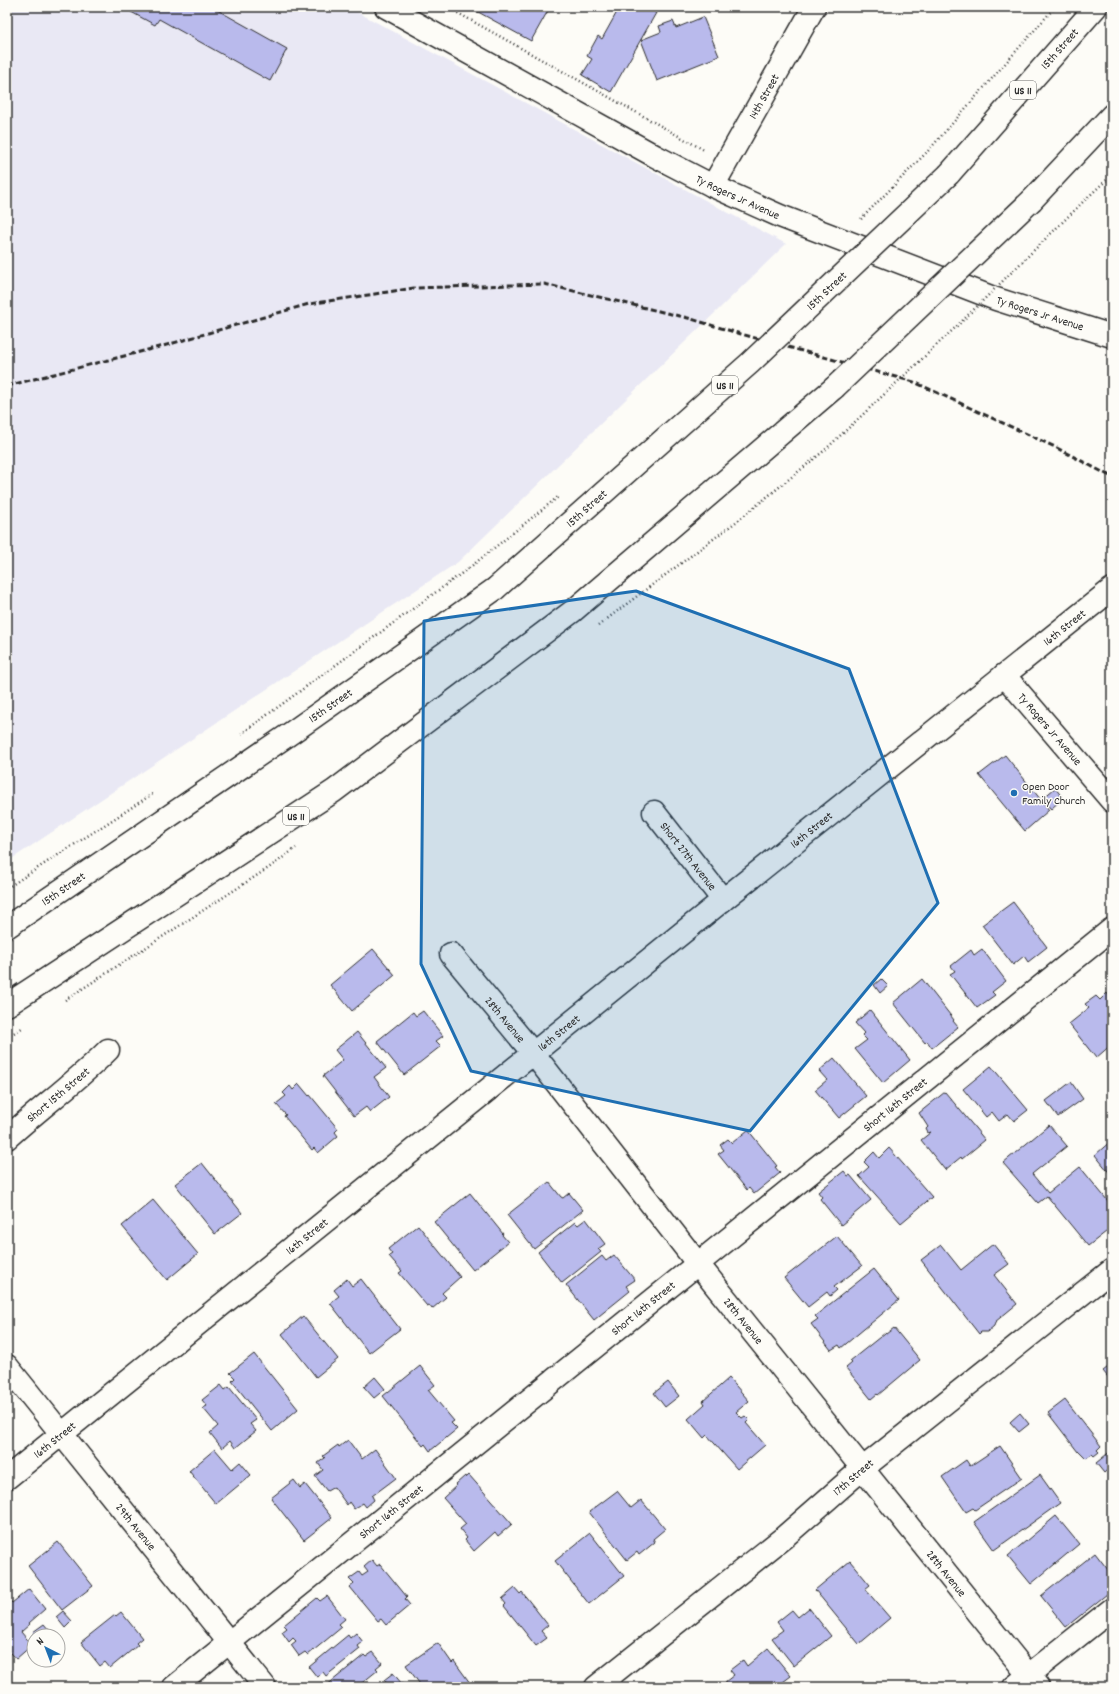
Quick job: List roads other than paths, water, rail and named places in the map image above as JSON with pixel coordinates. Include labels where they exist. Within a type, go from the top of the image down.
[{"type":"street","name":"Ty Rogers Jr Avenue","points":[[386,7],[648,152],[713,186],[780,216],[996,299],[1112,336]]},
{"type":"street","name":"14th Street","points":[[713,186],[814,7]]},
{"type":"street","name":"15th Street","points":[[7,927],[291,733],[495,589],[750,363],[949,174],[1096,7]]},
{"type":"street","name":"US 11","points":[[7,1005],[334,791],[573,611],[834,388],[1032,200],[1112,115]]},
{"type":"street","name":"16th Street","points":[[7,1478],[722,900],[1112,589]]},
{"type":"street","name":"Ty Rogers Jr Avenue","points":[[1004,675],[1112,801]]},
{"type":"street","name":"Short 27th Avenue","points":[[654,812],[722,900]]},
{"type":"street","name":"Short 16th Street","points":[[174,1687],[1112,929]]},
{"type":"street","name":"28th Avenue","points":[[451,954],[533,1053],[698,1264],[862,1469],[1026,1683]]},
{"type":"street","name":"Short 15th Street","points":[[7,1138],[32,1115],[84,1074],[108,1050]]},
{"type":"street","name":"17th Street","points":[[596,1687],[783,1538],[862,1469],[1112,1270]]},
{"type":"street","name":"29th Avenue","points":[[7,1366],[265,1687]]},
{"type":"street","points":[[1026,1683],[1112,1609]]},
{"type":"railway","points":[[7,386],[163,346],[309,304],[414,288],[544,284],[688,318],[914,382],[1055,447],[1112,477]]},
{"type":"place","name":"Open Door Family Church","points":[[1014,793]]}]
